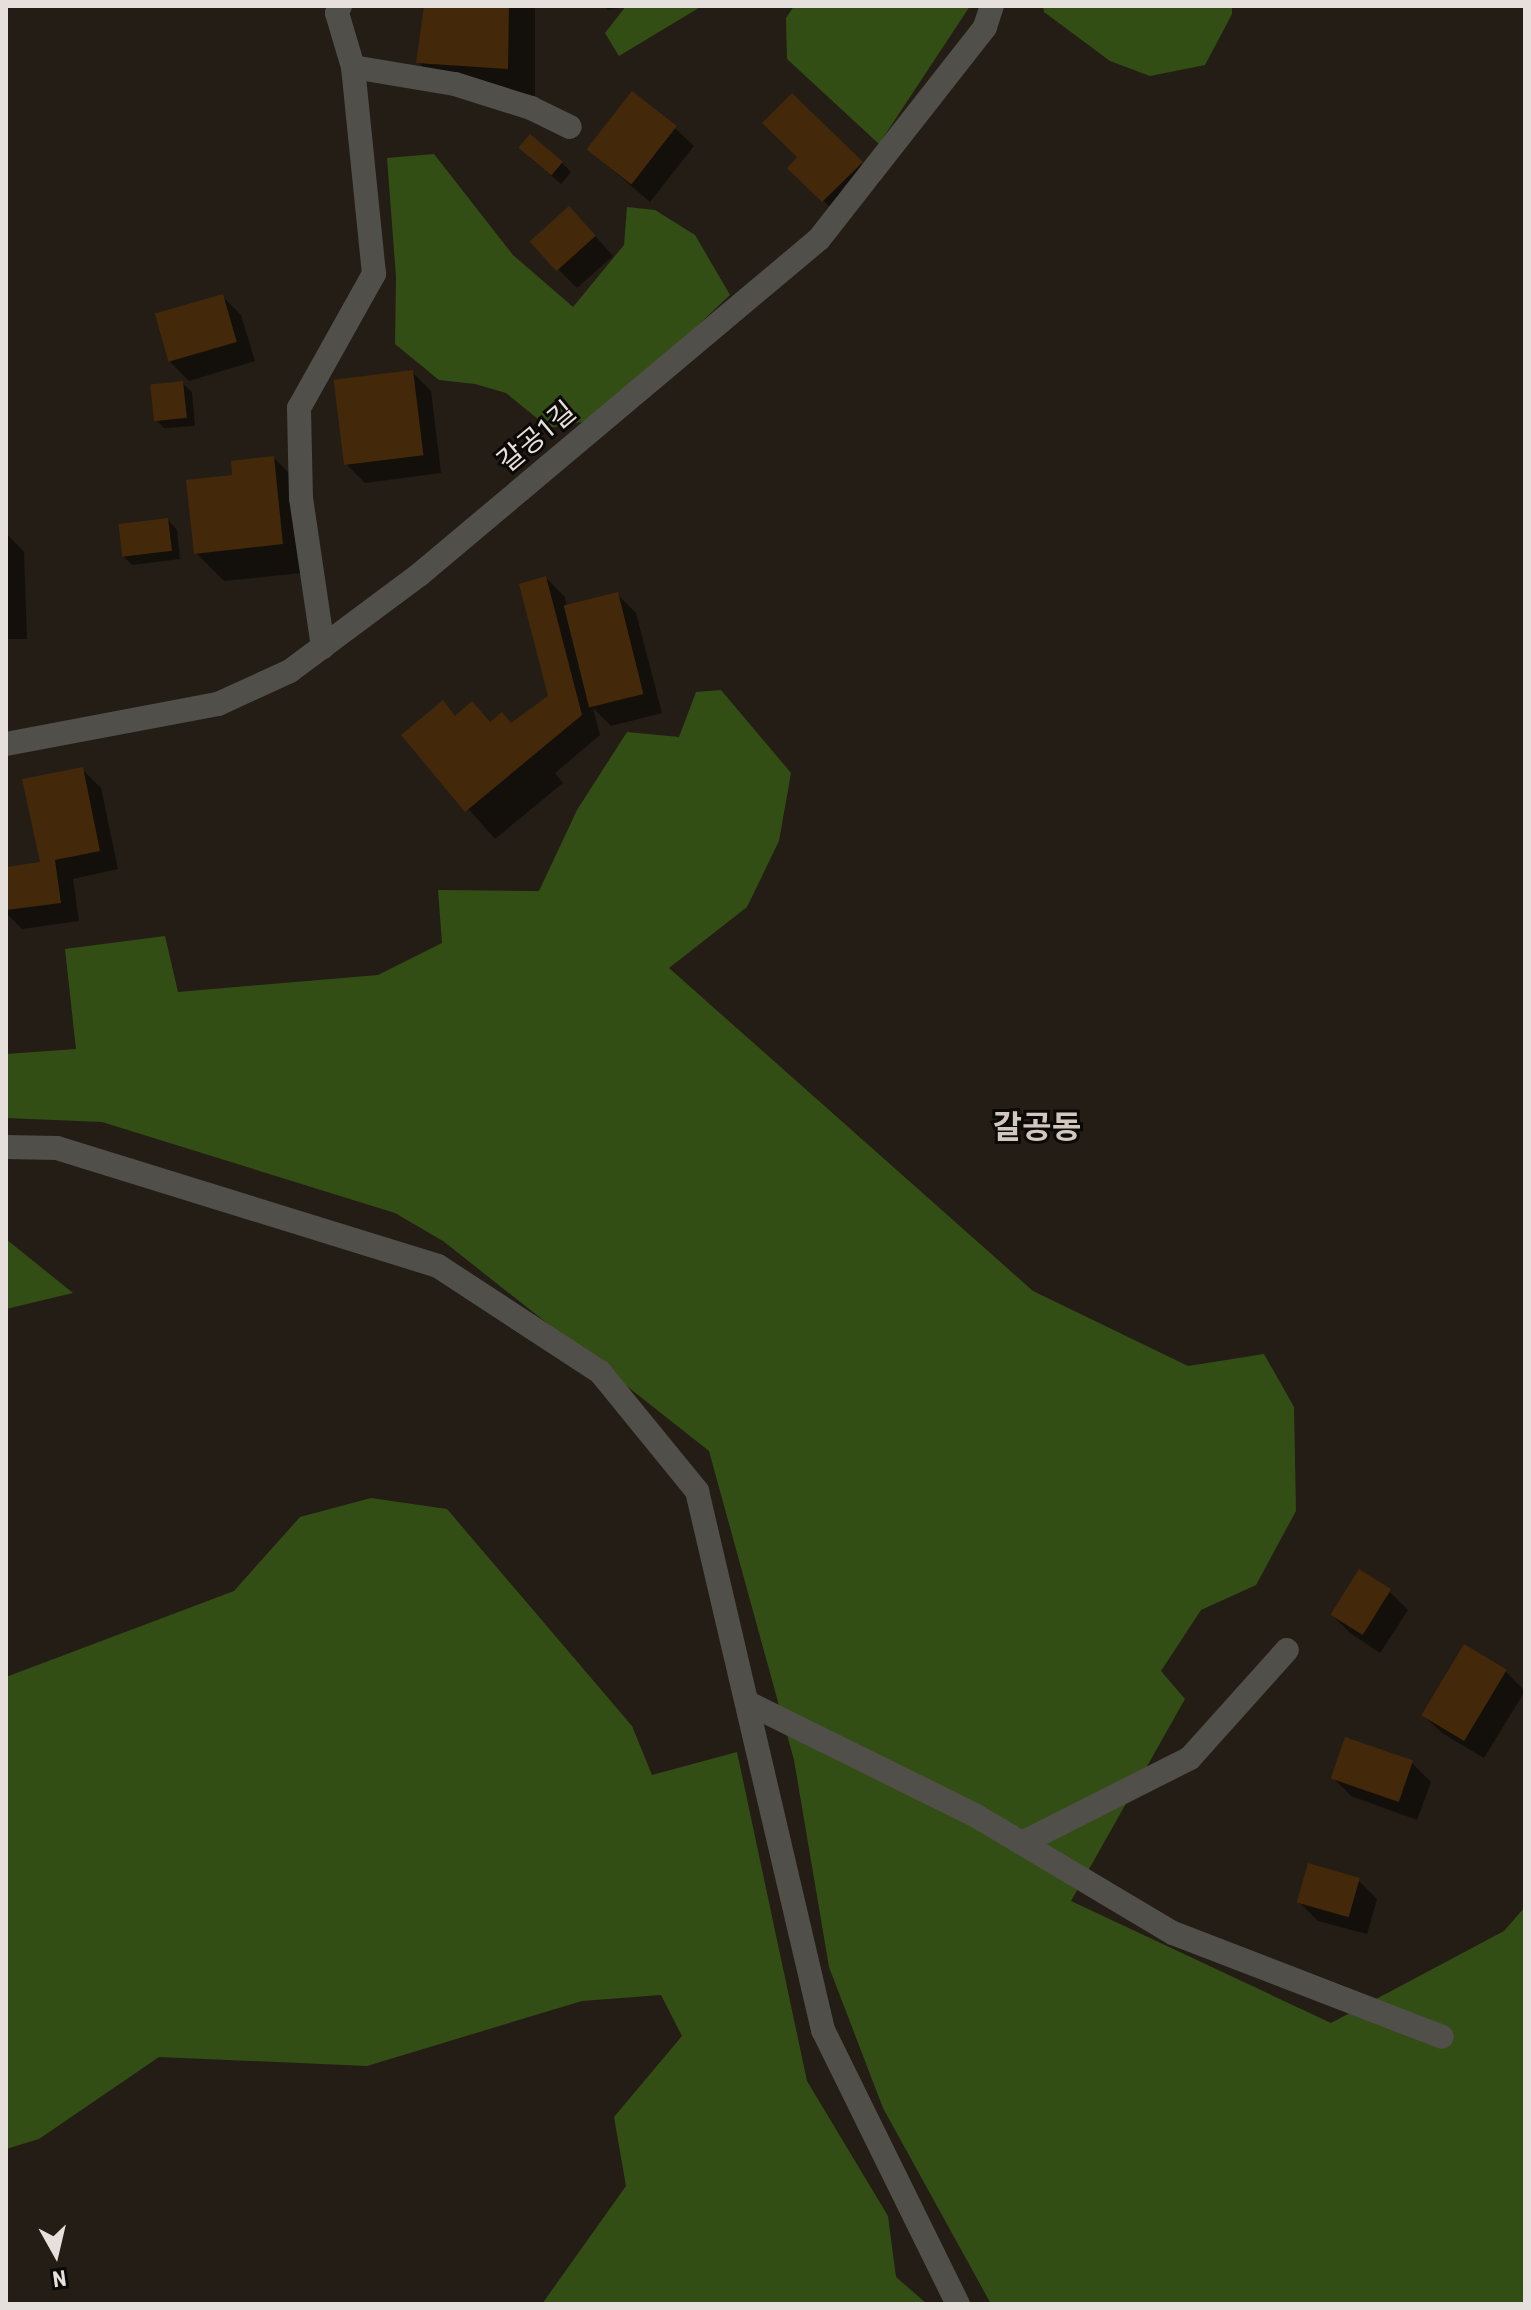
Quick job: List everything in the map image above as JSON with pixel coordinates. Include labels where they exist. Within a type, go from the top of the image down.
[{"type":"street","points":[[323,647],[301,498],[299,408],[374,274],[353,67],[337,13],[340,6]]},
{"type":"street","name":"갈공1길","points":[[6,744],[218,704],[290,671],[323,647],[419,575],[819,239],[985,27],[992,6]]},
{"type":"street","points":[[353,67],[455,84],[531,108],[570,127]]},
{"type":"street","points":[[6,1147],[57,1148],[438,1266],[600,1372],[697,1491],[823,2030],[958,2304]]},
{"type":"street","points":[[1022,1843],[1190,1758],[1287,1650]]},
{"type":"street","points":[[748,1703],[973,1814],[1173,1933],[1442,2037]]},
{"type":"green space","points":[[626,6],[702,6],[619,56],[605,33]]},
{"type":"green space","points":[[794,6],[970,6],[879,144],[787,59],[786,18]]},
{"type":"green space","points":[[1043,6],[1232,6],[1232,14],[1205,65],[1150,76],[1110,61],[1044,12]]},
{"type":"green space","points":[[434,154],[513,255],[573,307],[624,245],[627,207],[655,210],[695,235],[730,295],[598,419],[549,428],[506,393],[475,384],[439,380],[395,344],[396,277],[387,158]]},
{"type":"green space","points":[[721,690],[791,773],[779,841],[747,907],[669,968],[1033,1291],[1188,1366],[1264,1354],[1294,1407],[1296,1511],[1256,1585],[1201,1610],[1161,1671],[1185,1699],[1071,1901],[1331,2023],[1504,1931],[1525,1907],[1525,2304],[991,2304],[883,2108],[829,1967],[794,1760],[709,1451],[443,1241],[395,1213],[102,1122],[6,1118],[6,1054],[76,1049],[65,949],[165,936],[178,992],[378,975],[442,943],[438,890],[539,891],[577,810],[627,732],[679,737],[696,692]]},
{"type":"green space","points":[[6,1239],[73,1293],[6,1309]]},
{"type":"green space","points":[[371,1498],[447,1509],[632,1726],[652,1775],[737,1752],[807,2081],[888,2216],[896,2277],[927,2304],[542,2304],[626,2186],[614,2117],[682,2036],[661,1995],[582,2001],[367,2066],[159,2057],[39,2139],[6,2149],[6,1677],[234,1591],[300,1517]]},
{"type":"building","points":[[424,6],[509,6],[508,69],[416,63]]},
{"type":"building","points":[[632,91],[677,126],[631,184],[586,149]]},
{"type":"building","points":[[792,93],[863,162],[822,202],[787,168],[797,157],[762,123]]},
{"type":"building","points":[[530,134],[563,162],[551,175],[518,148]]},
{"type":"building","points":[[569,206],[596,236],[556,271],[530,241]]},
{"type":"building","points":[[223,294],[237,342],[169,362],[155,314]]},
{"type":"building","points":[[413,370],[423,455],[344,465],[334,380]]},
{"type":"building","points":[[183,381],[187,418],[154,421],[150,384]]},
{"type":"building","points":[[274,456],[283,544],[194,554],[186,480],[232,475],[231,461]]},
{"type":"building","points":[[168,518],[172,551],[122,557],[118,524]]},
{"type":"building","points":[[546,576],[582,715],[465,812],[401,735],[443,700],[455,716],[472,701],[490,722],[502,712],[511,723],[548,696],[519,584]]},
{"type":"building","points":[[618,592],[643,694],[589,707],[564,606]]},
{"type":"building","points":[[83,767],[100,851],[55,860],[61,903],[6,910],[6,867],[40,862],[22,779]]},
{"type":"building","points":[[1359,1569],[1391,1589],[1363,1635],[1330,1615]]},
{"type":"building","points":[[1464,1644],[1507,1670],[1464,1741],[1421,1715]]},
{"type":"building","points":[[1345,1737],[1413,1760],[1399,1802],[1331,1779]]},
{"type":"building","points":[[1308,1863],[1360,1878],[1349,1917],[1297,1902]]},
{"type":"district","name":"갈공동","points":[[1037,1127]]}]
